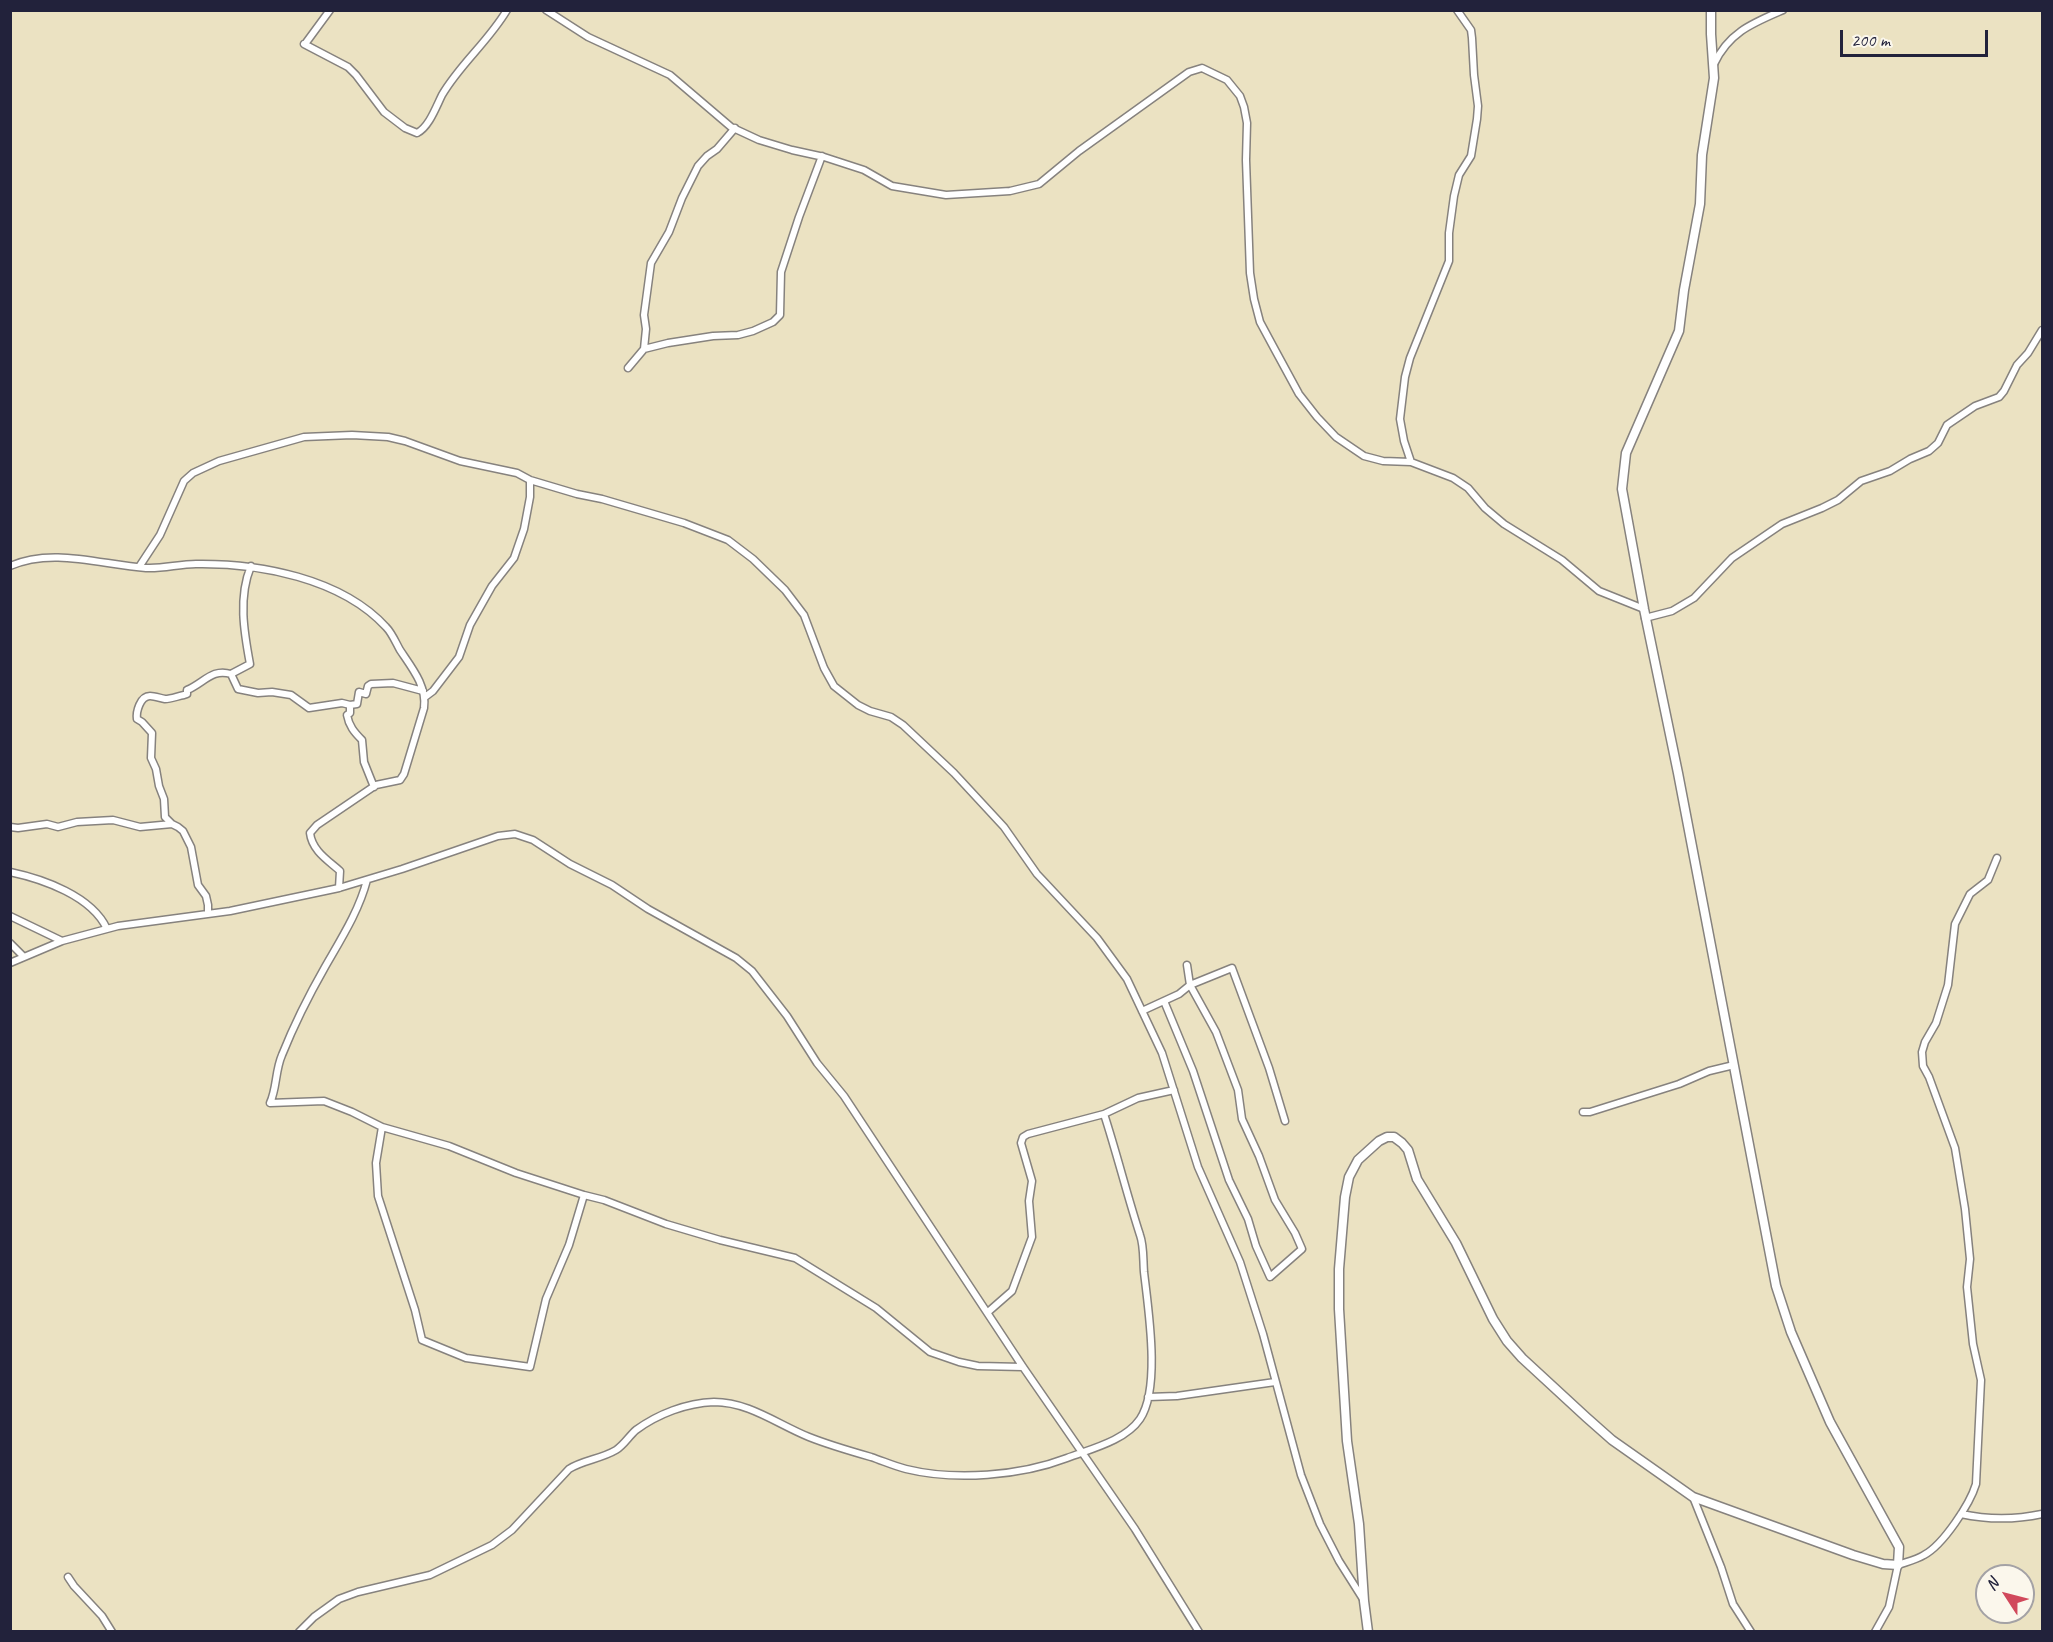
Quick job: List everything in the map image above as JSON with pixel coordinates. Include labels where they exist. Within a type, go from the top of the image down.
[{"type":"main road","points":[[1368,1632],[1359,1524],[1347,1441],[1339,1309],[1339,1269],[1349,1176],[1358,1160],[1379,1141],[1387,1137],[1394,1137],[1408,1150],[1417,1179],[1455,1243],[1493,1319],[1507,1341],[1522,1358],[1612,1440],[1693,1497],[1853,1555],[1883,1564],[1898,1565],[1897,1543],[1830,1422],[1808,1376],[1785,1314],[1771,1267],[1754,1167],[1678,773],[1644,614],[1622,489],[1626,453],[1679,331],[1700,204],[1702,155],[1714,78],[1711,10]]},
{"type":"street","points":[[330,10],[304,44],[348,67],[384,112],[405,128],[417,133],[426,125],[458,70],[486,41],[507,10]]},
{"type":"street","points":[[546,10],[588,37],[670,75],[735,128],[773,145],[822,156],[864,170],[904,190],[946,195],[1010,191],[1039,184],[1079,151],[1189,72],[1202,68],[1217,74],[1234,88],[1244,107],[1247,123],[1246,160],[1251,285],[1254,299],[1264,329],[1299,394],[1321,423],[1356,452],[1372,459],[1411,462],[1453,478],[1467,488],[1504,524],[1562,560],[1599,591],[1644,614],[1672,611],[1694,598],[1732,558],[1782,524],[1822,508],[1838,500],[1862,481],[1890,471],[1929,451],[1938,443],[1947,425],[1975,406],[1999,397],[2017,365],[2043,330]]},
{"type":"street","points":[[1411,462],[1400,419],[1406,377],[1410,358],[1449,261],[1449,225],[1454,196],[1459,176],[1470,156],[1477,119],[1478,106],[1471,30],[1457,10]]},
{"type":"street","points":[[1714,64],[1724,45],[1734,35],[1783,10]]},
{"type":"street","points":[[628,368],[644,349],[647,279],[652,260],[669,232],[698,166],[735,128]]},
{"type":"street","points":[[644,349],[690,339],[738,335],[753,331],[776,319],[782,308],[781,272],[822,156]]},
{"type":"street","points":[[139,567],[160,535],[184,481],[193,473],[219,461],[304,437],[361,435],[405,441],[460,462],[518,473],[530,480],[692,526],[728,540],[753,559],[785,590],[804,615],[824,668],[834,686],[858,705],[891,717],[903,725],[972,792],[1004,827],[1037,874],[1084,923],[1127,979],[1161,1053],[1198,1167],[1240,1262],[1301,1475],[1320,1524],[1364,1601]]},
{"type":"street","points":[[231,674],[238,688],[258,693],[291,694],[309,708],[342,703],[357,704],[359,692],[366,694],[371,684],[393,683],[424,694],[432,691],[459,657],[470,626],[492,586],[514,558],[524,529],[530,497],[530,480]]},
{"type":"street","points":[[10,566],[34,558],[66,558],[162,568],[194,564],[251,566],[300,578],[352,599],[388,629],[416,673],[424,694],[421,719],[404,774],[400,780],[374,787],[317,825],[310,834],[324,859],[340,872],[339,888]]},
{"type":"street","points":[[207,914],[206,896],[198,885],[190,847],[183,831],[172,825],[165,817],[165,799],[152,758],[152,733],[137,719],[136,713],[142,701],[150,696],[165,699],[184,695],[187,694],[187,690],[196,687],[214,673],[231,674],[250,664],[244,633],[243,595],[251,566]]},
{"type":"street","points":[[350,705],[350,713],[347,715],[349,722],[362,740],[364,762],[374,787]]},
{"type":"street","points":[[10,826],[18,828],[47,824],[58,827],[77,822],[112,820],[140,827],[172,825]]},
{"type":"street","points":[[10,963],[62,941],[107,929],[207,914],[339,888],[498,836],[515,834],[533,840],[570,864],[612,885],[648,909],[736,958],[752,971],[787,1016],[817,1063],[844,1096],[1023,1367],[1135,1529],[1199,1632]]},
{"type":"street","points":[[1875,1632],[1889,1607],[1898,1565],[1924,1556],[1935,1546],[1961,1514],[1976,1484],[1981,1380],[1973,1344],[1967,1293],[1970,1259],[1965,1209],[1957,1159],[1948,1125],[1925,1071],[1922,1058],[1923,1046],[1936,1023],[1948,985],[1952,939],[1957,917],[1970,894],[1988,880],[1996,858]]},
{"type":"street","points":[[10,872],[43,881],[69,893],[96,914],[107,929]]},
{"type":"street","points":[[367,880],[363,897],[312,991],[282,1053],[270,1103],[324,1101],[352,1112],[382,1128],[449,1146],[516,1173],[604,1200],[666,1224],[795,1258],[876,1308],[930,1352],[978,1366],[1023,1367]]},
{"type":"street","points":[[10,916],[62,941]]},
{"type":"street","points":[[10,943],[24,957]]},
{"type":"street","points":[[1164,1001],[1193,1071],[1229,1180],[1248,1219],[1256,1246],[1270,1277],[1302,1250],[1295,1233],[1275,1200],[1242,1119],[1238,1090],[1216,1032],[1190,985],[1187,964]]},
{"type":"street","points":[[1142,1011],[1179,994],[1190,985],[1232,968],[1269,1068],[1285,1121]]},
{"type":"street","points":[[1583,1112],[1590,1112],[1642,1096],[1695,1079],[1709,1071],[1734,1065]]},
{"type":"street","points":[[988,1312],[1012,1291],[1032,1237],[1029,1201],[1032,1181],[1021,1143],[1023,1137],[1104,1114],[1138,1098],[1174,1090]]},
{"type":"street","points":[[299,1632],[314,1617],[339,1599],[358,1592],[430,1575],[492,1545],[512,1530],[568,1469],[606,1455],[617,1449],[633,1432],[653,1419],[685,1406],[712,1402],[736,1404],[820,1441],[908,1470],[941,1476],[974,1475],[1052,1464],[1114,1439],[1134,1426],[1143,1414],[1148,1397],[1152,1338],[1142,1246],[1132,1214],[1126,1183],[1104,1114]]},
{"type":"street","points":[[382,1128],[376,1163],[378,1196],[415,1310],[421,1338],[463,1357],[530,1367],[546,1299],[569,1245],[584,1195]]},
{"type":"street","points":[[1148,1397],[1186,1395],[1275,1382]]},
{"type":"street","points":[[1693,1497],[1733,1604],[1751,1632]]},
{"type":"street","points":[[1961,1514],[1987,1520],[2043,1514]]},
{"type":"street","points":[[68,1577],[74,1587],[102,1616],[112,1632]]}]
